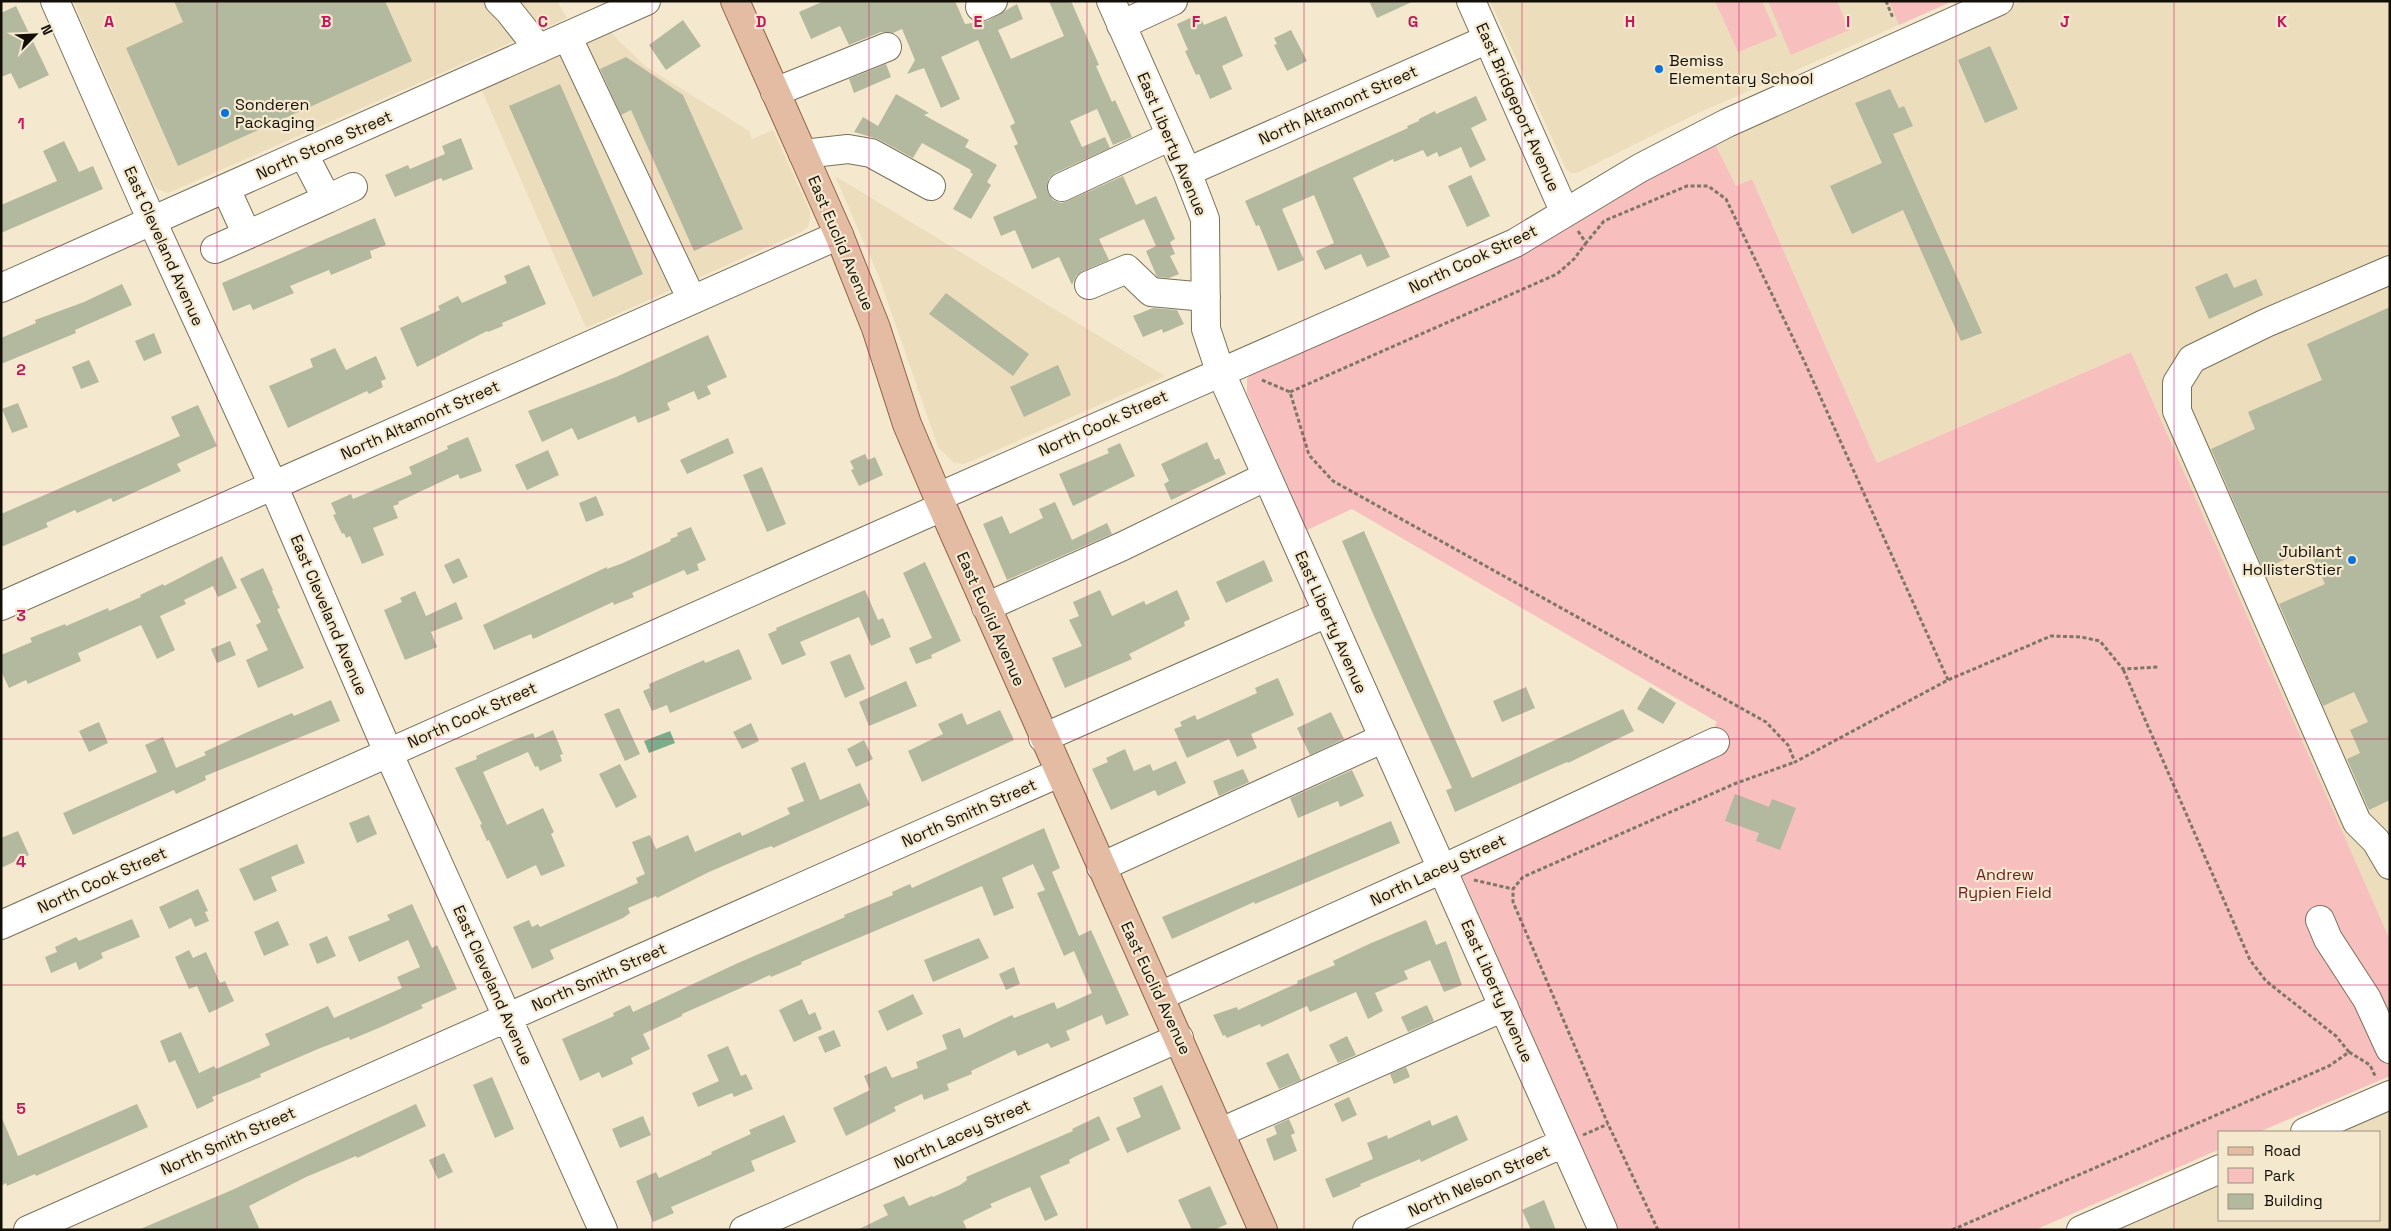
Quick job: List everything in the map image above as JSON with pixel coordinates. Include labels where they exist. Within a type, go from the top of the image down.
[{"type":"main road","name":"East Euclid Avenue","points":[[735,1],[839,235],[876,328],[907,424],[940,502],[1101,868],[1180,1038],[1263,1230]]},
{"type":"street","name":"East Cleveland Avenue","points":[[54,1],[273,485],[388,752],[603,1230]]},
{"type":"street","points":[[499,1],[539,49]]},
{"type":"street","name":"North Stone Street","points":[[1,288],[646,1]]},
{"type":"street","points":[[1116,13],[1173,1]]},
{"type":"street","name":"East Bridgeport Avenue","points":[[1472,1],[1565,213]]},
{"type":"street","name":"North Cook Street","points":[[1,925],[940,502],[1220,371],[1515,243],[1640,168],[1727,123],[1999,1]]},
{"type":"street","name":"East Liberty Avenue","points":[[1116,13],[1187,172],[1205,219],[1206,329],[1220,371],[1603,1230]]},
{"type":"street","points":[[568,36],[692,300]]},
{"type":"street","name":"North Altamont Street","points":[[1187,172],[1488,39]]},
{"type":"street","points":[[775,92],[887,47]]},
{"type":"street","points":[[1062,187],[1171,136]]},
{"type":"street","points":[[803,154],[848,149],[871,152],[931,186]]},
{"type":"street","points":[[304,154],[327,199]]},
{"type":"street","points":[[215,249],[353,186]]},
{"type":"street","points":[[226,189],[247,235]]},
{"type":"street","name":"North Altamont Street","points":[[1,606],[839,235]]},
{"type":"street","points":[[1089,286],[1127,269],[1151,292],[1206,297]]},
{"type":"street","points":[[2390,270],[2266,322],[2192,359],[2177,383],[2177,411],[2357,822],[2376,841],[2390,866]]},
{"type":"street","points":[[986,607],[1123,546],[1267,476]]},
{"type":"street","points":[[1043,738],[1327,613]]},
{"type":"street","points":[[1101,868],[1384,738]]},
{"type":"street","name":"North Lacey Street","points":[[1160,996],[1442,869],[1715,742]]},
{"type":"street","name":"North Smith Street","points":[[28,1230],[1059,774]]},
{"type":"street","points":[[2320,920],[2328,939],[2367,999],[2390,1049]]},
{"type":"street","points":[[1221,1132],[1504,1007]]},
{"type":"street","name":"North Lacey Street","points":[[744,1230],[1180,1038]]},
{"type":"street","points":[[2307,1131],[2388,1096]]},
{"type":"street","name":"North Nelson Street","points":[[1367,1230],[1564,1143]]},
{"type":"street","points":[[2081,1230],[2218,1170]]},
{"type":"path","points":[[1886,1],[1893,18]]},
{"type":"path","points":[[1254,376],[1290,392],[1557,274],[1574,258],[1604,221],[1687,186],[1708,186],[1726,199],[1806,364],[1948,680]]},
{"type":"path","points":[[1565,213],[1586,243]]},
{"type":"path","points":[[1290,392],[1309,455],[1333,481],[1766,722],[1788,745],[1795,762]]},
{"type":"path","points":[[1658,1230],[1608,1124],[1513,902],[1513,889],[1523,878],[1734,784],[1795,762],[1948,680],[2051,636],[2081,636],[2100,641],[2123,669],[2250,960],[2266,981],[2336,1036],[2349,1052],[2370,1065],[2388,1096]]},
{"type":"path","points":[[2123,669],[2158,668]]},
{"type":"path","points":[[1952,1230],[2330,1066],[2349,1052]]},
{"type":"shaded area","points":[[73,1],[557,1],[567,18],[168,193],[157,189],[154,185]]},
{"type":"shaded area","name":"Bemiss Elementary School","points":[[1490,1],[1889,1],[1899,25],[1696,114],[1577,173],[1571,173],[1566,169]]},
{"type":"shaded area","points":[[2023,1],[2390,1],[2390,940],[2131,352],[1877,463],[1752,179],[1736,186],[1714,142],[1739,127]]},
{"type":"shaded area","points":[[606,28],[645,66],[749,131],[752,139],[773,130],[810,211],[810,218],[808,227],[803,231],[586,328],[479,84]]},
{"type":"shaded area","points":[[835,176],[1165,376],[974,460],[963,464],[954,463],[938,447],[879,277]]},
{"type":"shaded area","points":[[670,731],[675,743],[649,753],[644,741]]},
{"type":"shaded area","points":[[2390,1109],[2390,1230],[2111,1230],[2218,1184],[2218,1221],[2381,1221],[2381,1131],[2339,1131]]},
{"type":"green space","points":[[1715,1],[1762,1],[1777,36],[1738,52]]},
{"type":"green space","points":[[1768,1],[1837,1],[1849,30],[1791,55]]},
{"type":"green space","points":[[1889,1],[1953,1],[1899,25]]},
{"type":"green space","name":"Andrew Rypien Field","points":[[1714,142],[1736,186],[1752,179],[1877,463],[2131,352],[2390,940],[2390,1076],[2261,1131],[2218,1131],[2218,1150],[2035,1230],[1619,1230],[1450,849],[1710,736],[1717,722],[1352,509],[1307,530],[1247,393],[1247,379],[1258,367],[1563,228]]},
{"type":"building","name":"Sonderen Packaging","points":[[174,1],[385,1],[412,61],[178,166],[126,48],[183,22]]},
{"type":"building","points":[[824,1],[955,1],[965,24],[987,21],[1017,4],[1023,19],[998,30],[1011,59],[1064,36],[1049,1],[1071,1],[1099,65],[1096,66],[1112,102],[1115,100],[1132,137],[1113,145],[1097,109],[1070,121],[1082,147],[1105,137],[1110,148],[1055,173],[1049,178],[1047,185],[1048,193],[1053,200],[1061,203],[1123,176],[1136,205],[1156,196],[1175,239],[1170,242],[1175,254],[1170,256],[1179,274],[1169,278],[1157,277],[1146,251],[1156,246],[1144,219],[1099,239],[1109,260],[1083,271],[1076,276],[1072,285],[1059,257],[1032,269],[1015,230],[1001,236],[993,217],[1037,198],[1014,146],[1018,144],[1010,126],[1015,123],[978,40],[941,57],[960,99],[941,108],[924,68],[907,74],[915,60],[902,29],[893,33],[881,32],[849,45],[840,26],[811,39],[799,12]]},
{"type":"building","points":[[1369,1],[1414,1],[1377,18]]},
{"type":"building","points":[[16,6],[49,75],[19,89],[11,73],[1,77],[1,13]]},
{"type":"building","points":[[1199,14],[1204,25],[1226,16],[1243,56],[1222,66],[1232,89],[1210,99],[1199,74],[1196,75],[1185,51],[1188,50],[1177,24]]},
{"type":"building","points":[[683,20],[701,46],[666,70],[649,45]]},
{"type":"building","points":[[1291,30],[1307,61],[1287,71],[1274,45],[1277,44],[1274,38]]},
{"type":"building","points":[[1990,46],[2018,109],[1985,123],[1958,60]]},
{"type":"building","points":[[626,57],[683,95],[743,229],[694,251],[631,110],[621,115],[600,69]]},
{"type":"building","points":[[886,64],[891,77],[854,93],[849,79]]},
{"type":"building","points":[[560,84],[643,274],[593,297],[509,106]]},
{"type":"building","points":[[1890,89],[1899,108],[1904,106],[1913,126],[1893,134],[1982,333],[1961,341],[1903,210],[1852,234],[1830,186],[1882,163],[1855,103]]},
{"type":"building","points":[[896,94],[929,113],[924,115],[969,140],[965,147],[997,165],[987,182],[991,185],[971,219],[953,209],[973,174],[970,172],[971,170],[922,143],[913,158],[878,139],[854,132],[863,117],[878,126]]},
{"type":"building","points":[[1476,96],[1487,120],[1471,128],[1486,160],[1470,168],[1461,147],[1439,157],[1437,152],[1427,157],[1423,150],[1394,162],[1393,159],[1353,178],[1390,257],[1367,267],[1361,254],[1325,270],[1316,251],[1334,243],[1314,195],[1282,209],[1304,260],[1278,271],[1259,225],[1256,226],[1245,201],[1408,128],[1407,126],[1435,111],[1436,114]]},
{"type":"building","points":[[461,138],[473,169],[443,181],[441,178],[395,197],[385,175],[408,165],[410,169],[445,154],[442,146]]},
{"type":"building","points":[[64,141],[79,172],[93,166],[103,189],[1,233],[1,205],[57,181],[43,151]]},
{"type":"building","points":[[1471,175],[1490,216],[1467,227],[1448,186]]},
{"type":"building","points":[[375,218],[386,245],[370,251],[372,258],[331,275],[329,270],[290,286],[294,293],[253,310],[250,304],[233,311],[222,283]]},
{"type":"building","points":[[529,265],[546,304],[502,323],[503,326],[487,331],[417,367],[400,328],[440,310],[438,306],[458,296],[462,303],[507,283],[504,276]]},
{"type":"building","points":[[2227,273],[2234,288],[2256,279],[2263,295],[2209,319],[2195,287]]},
{"type":"building","points":[[122,284],[132,305],[75,330],[76,333],[1,364],[1,338],[36,323],[35,320],[84,302]]},
{"type":"building","points":[[946,293],[1029,354],[1013,376],[929,314]]},
{"type":"building","name":"Jubilant HollisterStier","points":[[2390,307],[2390,800],[2369,810],[2347,759],[2360,753],[2350,730],[2368,722],[2354,692],[2323,706],[2279,604],[2325,584],[2309,549],[2263,569],[2211,449],[2255,429],[2248,412],[2322,380],[2307,344]]},
{"type":"building","points":[[1153,308],[1177,310],[1184,324],[1163,333],[1162,329],[1143,337],[1133,316]]},
{"type":"building","points":[[154,333],[162,353],[144,361],[135,341]]},
{"type":"building","points":[[708,335],[727,377],[707,386],[711,394],[698,400],[694,391],[667,403],[670,410],[638,423],[635,416],[578,440],[572,428],[542,442],[528,411],[616,377]]},
{"type":"building","points":[[335,348],[346,370],[376,356],[386,379],[381,381],[383,387],[369,394],[367,391],[288,428],[269,386],[313,367],[310,359]]},
{"type":"building","points":[[89,360],[99,382],[81,389],[72,367]]},
{"type":"building","points":[[1058,365],[1071,395],[1024,417],[1010,387]]},
{"type":"building","points":[[18,403],[28,427],[12,433],[2,409]]},
{"type":"building","points":[[198,405],[217,446],[177,464],[181,471],[113,502],[111,498],[77,513],[75,510],[46,523],[48,527],[1,547],[1,514],[180,436],[171,417]]},
{"type":"building","points":[[468,437],[482,471],[460,479],[458,474],[398,502],[399,504],[393,506],[398,518],[373,528],[384,555],[362,564],[350,536],[346,538],[344,533],[342,534],[333,515],[336,514],[331,503],[351,494],[353,499],[412,474],[409,467],[448,449],[447,446]]},
{"type":"building","points":[[728,438],[734,453],[687,474],[680,460]]},
{"type":"building","points":[[1207,442],[1215,460],[1219,458],[1226,474],[1171,500],[1164,484],[1169,481],[1161,464]]},
{"type":"building","points":[[1120,443],[1135,476],[1073,506],[1059,474],[1109,453],[1107,449]]},
{"type":"building","points":[[548,450],[559,475],[527,490],[515,465]]},
{"type":"building","points":[[865,454],[868,460],[875,457],[883,475],[859,486],[851,470],[854,469],[850,461]]},
{"type":"building","points":[[762,467],[786,524],[767,532],[743,475]]},
{"type":"building","points":[[596,496],[604,515],[586,522],[579,503]]},
{"type":"building","points":[[1055,502],[1072,540],[1107,523],[1112,534],[1007,580],[983,524],[1002,516],[1010,534],[1043,518],[1039,509]]},
{"type":"building","points":[[691,527],[706,560],[697,564],[699,570],[687,575],[684,570],[632,593],[634,597],[614,605],[613,602],[533,639],[531,634],[494,650],[483,625],[607,567],[607,569],[623,563],[671,541],[670,539],[678,536],[677,533]]},
{"type":"building","points":[[1364,531],[1472,778],[1623,709],[1634,731],[1568,763],[1455,812],[1446,790],[1452,788],[1342,541]]},
{"type":"building","points":[[222,556],[237,588],[218,597],[213,586],[184,600],[186,604],[160,616],[175,650],[157,659],[141,625],[78,653],[81,661],[28,684],[26,680],[9,688],[1,671],[1,655],[32,642],[30,638],[65,624],[66,626],[108,608],[109,611],[141,597],[140,595],[163,584],[164,586]]},
{"type":"building","points":[[459,558],[468,577],[453,584],[444,565]]},
{"type":"building","points":[[1264,560],[1273,581],[1226,603],[1216,582]]},
{"type":"building","points":[[925,562],[961,641],[931,655],[932,658],[916,664],[909,648],[932,638],[903,573]]},
{"type":"building","points":[[263,568],[280,608],[277,609],[304,668],[258,688],[246,660],[268,650],[256,625],[261,622],[240,579]]},
{"type":"building","points":[[865,590],[878,620],[883,618],[891,637],[871,646],[859,617],[800,642],[806,655],[782,665],[768,634],[777,630],[776,628]]},
{"type":"building","points":[[1100,590],[1112,616],[1144,601],[1146,605],[1177,590],[1190,619],[1184,622],[1185,626],[1129,654],[1132,659],[1065,688],[1052,658],[1082,646],[1069,620],[1079,616],[1073,602]]},
{"type":"building","points":[[415,591],[426,616],[456,602],[463,619],[431,632],[437,647],[405,660],[384,610],[402,602],[400,598]]},
{"type":"building","points":[[230,641],[236,655],[217,663],[211,649]]},
{"type":"building","points":[[739,649],[752,679],[670,713],[667,705],[652,711],[643,691],[650,688],[649,684],[704,660],[705,663]]},
{"type":"building","points":[[850,654],[865,689],[845,698],[830,662]]},
{"type":"building","points":[[1278,678],[1294,715],[1251,734],[1257,748],[1237,757],[1229,739],[1187,758],[1174,729],[1182,726],[1180,722],[1195,715],[1197,720],[1257,693],[1255,688]]},
{"type":"building","points":[[906,681],[917,706],[869,726],[859,702]]},
{"type":"building","points":[[1526,687],[1535,708],[1502,722],[1493,701]]},
{"type":"building","points":[[1650,687],[1676,703],[1663,724],[1637,709]]},
{"type":"building","points":[[331,700],[340,721],[205,776],[206,780],[176,794],[174,790],[73,835],[63,813],[157,772],[145,745],[163,737],[176,768],[206,755],[204,752],[252,730],[292,713],[294,716]]},
{"type":"building","points":[[619,708],[640,754],[625,761],[604,714]]},
{"type":"building","points":[[1000,710],[1014,740],[922,782],[908,751],[943,734],[938,724],[962,713],[967,725]]},
{"type":"building","points":[[1331,712],[1344,739],[1310,755],[1297,728]]},
{"type":"building","points":[[99,722],[108,743],[89,752],[79,731]]},
{"type":"building","points":[[751,723],[759,741],[742,749],[733,732]]},
{"type":"building","points":[[553,730],[563,754],[560,755],[562,761],[540,771],[538,766],[535,767],[528,752],[483,772],[507,825],[543,808],[554,832],[551,834],[565,866],[541,876],[536,865],[507,879],[489,840],[487,841],[480,825],[482,824],[455,768],[477,759],[476,756],[511,741],[533,733],[535,738]]},
{"type":"building","points":[[864,740],[873,759],[856,767],[847,749]]},
{"type":"building","points":[[1125,749],[1134,771],[1150,764],[1153,771],[1176,761],[1186,783],[1158,796],[1155,790],[1111,810],[1092,769],[1108,762],[1106,758]]},
{"type":"building","points":[[805,762],[820,800],[860,783],[870,805],[773,848],[772,846],[760,850],[709,872],[657,898],[656,896],[628,908],[630,913],[623,918],[550,950],[554,959],[532,969],[513,927],[529,920],[532,927],[538,924],[540,927],[638,883],[636,878],[645,874],[632,842],[650,835],[656,849],[688,835],[695,852],[740,832],[742,836],[790,814],[787,808],[804,801],[791,768]]},
{"type":"building","points":[[620,764],[637,797],[616,808],[599,774]]},
{"type":"building","points":[[1243,769],[1249,782],[1219,796],[1213,781]]},
{"type":"building","points":[[1352,770],[1364,796],[1340,807],[1338,801],[1298,818],[1290,798]]},
{"type":"building","points":[[1735,794],[1769,807],[1772,799],[1796,808],[1780,850],[1756,841],[1759,833],[1725,821]]},
{"type":"building","points":[[369,815],[377,834],[357,843],[349,823]]},
{"type":"building","points":[[1391,821],[1400,843],[1255,904],[1254,902],[1172,939],[1162,917]]},
{"type":"building","points":[[1044,828],[1060,868],[1052,872],[1079,936],[1091,930],[1129,1015],[1106,1025],[1102,1015],[1066,1031],[1070,1040],[1051,1048],[1048,1043],[1018,1056],[1015,1050],[971,1071],[972,1074],[947,1084],[949,1090],[924,1100],[922,1094],[894,1107],[896,1111],[846,1136],[833,1108],[870,1090],[864,1076],[886,1066],[892,1078],[918,1068],[916,1062],[947,1049],[942,1035],[960,1028],[964,1038],[1012,1015],[1014,1018],[1054,1002],[1057,1009],[1092,993],[1074,951],[1064,956],[1037,893],[1045,890],[1033,864],[1002,878],[1014,908],[994,916],[982,886],[682,1014],[682,1016],[643,1034],[650,1049],[631,1058],[633,1064],[602,1078],[599,1072],[580,1081],[562,1039],[614,1016],[613,1013],[630,1005],[633,1012],[738,963],[845,917],[844,915],[893,895],[892,892],[910,884],[912,888]]},
{"type":"building","points":[[18,831],[29,855],[1,868],[1,838]]},
{"type":"building","points":[[297,844],[305,863],[271,877],[277,891],[254,901],[239,869]]},
{"type":"building","points":[[198,889],[208,911],[205,912],[209,921],[195,927],[191,918],[169,929],[159,907]]},
{"type":"building","points":[[412,904],[432,948],[437,945],[457,989],[421,1005],[423,1008],[381,1027],[350,1040],[349,1037],[318,1049],[260,1074],[261,1077],[212,1097],[214,1101],[197,1109],[175,1060],[169,1063],[160,1041],[181,1032],[199,1073],[214,1066],[216,1069],[270,1045],[265,1034],[328,1006],[334,1018],[402,988],[397,977],[420,967],[408,940],[359,962],[348,937],[390,920],[387,915]]},
{"type":"building","points":[[132,919],[140,937],[101,953],[103,958],[79,970],[76,962],[51,973],[45,957],[57,952],[55,947],[76,937],[79,941]]},
{"type":"building","points":[[1426,920],[1436,945],[1446,941],[1462,985],[1444,992],[1430,960],[1404,971],[1408,979],[1375,993],[1383,1011],[1368,1019],[1356,992],[1310,1012],[1307,1006],[1261,1027],[1260,1024],[1227,1038],[1225,1035],[1223,1036],[1213,1015],[1237,1007],[1238,1010],[1335,965],[1333,961]]},
{"type":"building","points":[[278,921],[289,945],[264,956],[254,932]]},
{"type":"building","points":[[327,936],[336,956],[317,964],[309,944]]},
{"type":"building","points":[[979,938],[989,958],[933,982],[924,960]]},
{"type":"building","points":[[189,950],[193,958],[206,952],[220,983],[225,981],[234,1001],[209,1013],[197,986],[189,989],[175,957]]},
{"type":"building","points":[[1014,967],[1020,984],[1006,990],[999,974]]},
{"type":"building","points":[[913,994],[923,1014],[887,1031],[878,1011]]},
{"type":"building","points":[[802,999],[809,1015],[815,1012],[822,1029],[794,1042],[779,1010]]},
{"type":"building","points":[[1427,1005],[1434,1021],[1408,1032],[1401,1017]]},
{"type":"building","points":[[834,1030],[841,1046],[825,1053],[818,1037]]},
{"type":"building","points":[[1347,1036],[1356,1055],[1338,1063],[1329,1045]]},
{"type":"building","points":[[728,1046],[741,1076],[746,1074],[753,1089],[734,1097],[732,1093],[698,1107],[692,1093],[719,1081],[707,1055]]},
{"type":"building","points":[[1288,1053],[1301,1080],[1279,1089],[1266,1063]]},
{"type":"building","points":[[1406,1067],[1410,1077],[1394,1084],[1390,1074]]},
{"type":"building","points":[[492,1077],[514,1129],[495,1138],[473,1085]]},
{"type":"building","points":[[1162,1085],[1181,1129],[1127,1153],[1116,1128],[1141,1117],[1133,1098]]},
{"type":"building","points":[[1349,1097],[1357,1115],[1342,1122],[1334,1104]]},
{"type":"building","points":[[137,1104],[148,1127],[36,1176],[35,1174],[7,1186],[6,1183],[1,1186],[1,1116],[18,1156]]},
{"type":"building","points":[[416,1104],[426,1126],[357,1158],[356,1156],[306,1177],[249,1206],[260,1230],[138,1230],[232,1190]]},
{"type":"building","points":[[784,1115],[796,1142],[751,1161],[755,1171],[671,1207],[674,1213],[653,1222],[636,1181],[656,1172],[659,1178],[712,1154],[711,1152],[751,1134],[749,1130]]},
{"type":"building","points":[[1457,1115],[1468,1140],[1421,1162],[1420,1159],[1360,1184],[1361,1186],[1333,1198],[1325,1179],[1373,1159],[1367,1143],[1387,1135],[1388,1139],[1430,1120],[1432,1126]]},
{"type":"building","points":[[643,1116],[651,1135],[620,1148],[612,1129]]},
{"type":"building","points":[[1099,1116],[1110,1140],[1074,1157],[1069,1160],[1070,1163],[1040,1176],[1058,1215],[1045,1221],[1030,1187],[990,1204],[992,1207],[963,1221],[967,1230],[857,1230],[888,1215],[883,1205],[904,1196],[909,1206],[933,1197],[960,1185],[967,1180],[966,1177],[1073,1131],[1072,1129]]},
{"type":"building","points":[[1289,1119],[1295,1133],[1291,1135],[1297,1151],[1274,1161],[1266,1139],[1277,1134],[1274,1126]]},
{"type":"building","points":[[444,1153],[453,1172],[438,1179],[429,1160]]},
{"type":"building","points":[[1210,1186],[1227,1224],[1214,1230],[1192,1230],[1178,1200]]},
{"type":"building","points":[[1544,1200],[1556,1230],[1531,1230],[1522,1210]]},
{"type":"place","name":"Bemiss Elementary School","points":[[1659,69]]},
{"type":"place","name":"Sonderen Packaging","points":[[225,113]]},
{"type":"place","name":"Jubilant HollisterStier","points":[[2352,560]]}]
